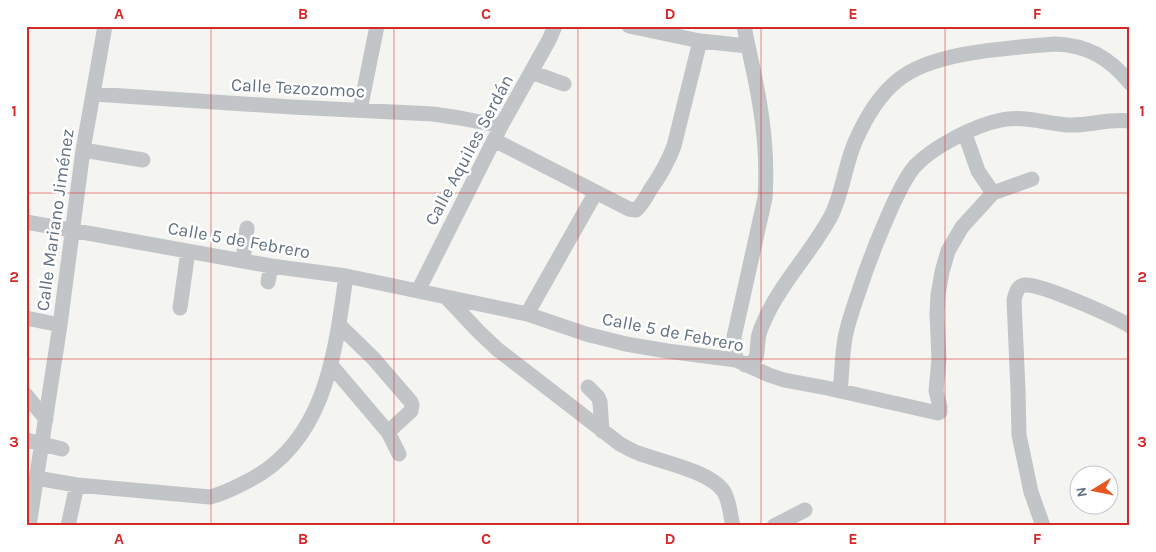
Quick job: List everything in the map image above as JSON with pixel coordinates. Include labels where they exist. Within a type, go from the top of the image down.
[{"type":"street","name":"Calle Mariano Jiménez","points":[[29,517],[36,478],[34,442],[46,419],[83,150],[105,26]]},
{"type":"street","points":[[360,110],[377,26]]},
{"type":"street","name":"Calle Aquiles Serdán","points":[[418,291],[501,126],[555,26]]},
{"type":"street","points":[[629,26],[700,41],[748,46]]},
{"type":"street","points":[[744,26],[764,133],[766,180],[765,198],[734,337],[735,354],[741,363],[751,363],[756,358],[759,334],[766,317],[833,213],[850,153],[864,123],[885,92],[898,79],[927,64],[971,53],[1069,44],[1096,53],[1112,64],[1130,84]]},
{"type":"street","points":[[494,140],[630,209],[636,210],[664,169],[674,146],[700,41]]},
{"type":"street","points":[[531,72],[564,84]]},
{"type":"street","name":"Calle Tezozomoc","points":[[93,94],[433,114],[501,126]]},
{"type":"street","points":[[840,391],[843,350],[849,320],[876,243],[905,181],[914,167],[935,149],[987,124],[1000,120],[1022,118],[1068,125],[1114,120],[1130,122]]},
{"type":"street","points":[[965,134],[978,171],[994,193],[1032,179]]},
{"type":"street","points":[[83,150],[143,160]]},
{"type":"street","points":[[527,314],[596,192]]},
{"type":"street","name":"Calle 5 de Febrero","points":[[26,222],[271,266],[346,276],[418,291],[527,314],[586,334],[626,344],[741,363],[784,380],[938,413],[940,412],[940,407],[936,392],[939,359],[937,314],[942,272],[948,251],[962,227],[994,193]]},
{"type":"street","points":[[243,260],[246,228]]},
{"type":"street","points":[[180,308],[188,251]]},
{"type":"street","points":[[268,282],[271,266]]},
{"type":"street","points":[[36,478],[77,485],[210,497],[226,492],[255,478],[284,456],[310,422],[331,365],[346,276]]},
{"type":"street","points":[[1043,526],[1031,492],[1019,435],[1014,300],[1018,288],[1027,285],[1041,288],[1099,310],[1130,326]]},
{"type":"street","points":[[446,297],[497,350],[620,444],[636,453],[684,468],[714,482],[723,491],[727,500],[732,526]]},
{"type":"street","points":[[26,318],[60,325]]},
{"type":"street","points":[[339,325],[373,358],[410,399],[411,410],[388,432]]},
{"type":"street","points":[[331,365],[388,432],[399,454]]},
{"type":"street","points":[[588,387],[598,397],[600,402],[602,430]]},
{"type":"street","points":[[26,395],[46,419]]},
{"type":"street","points":[[34,442],[62,449]]},
{"type":"street","points":[[68,526],[77,485]]},
{"type":"street","points":[[774,526],[804,510]]}]
